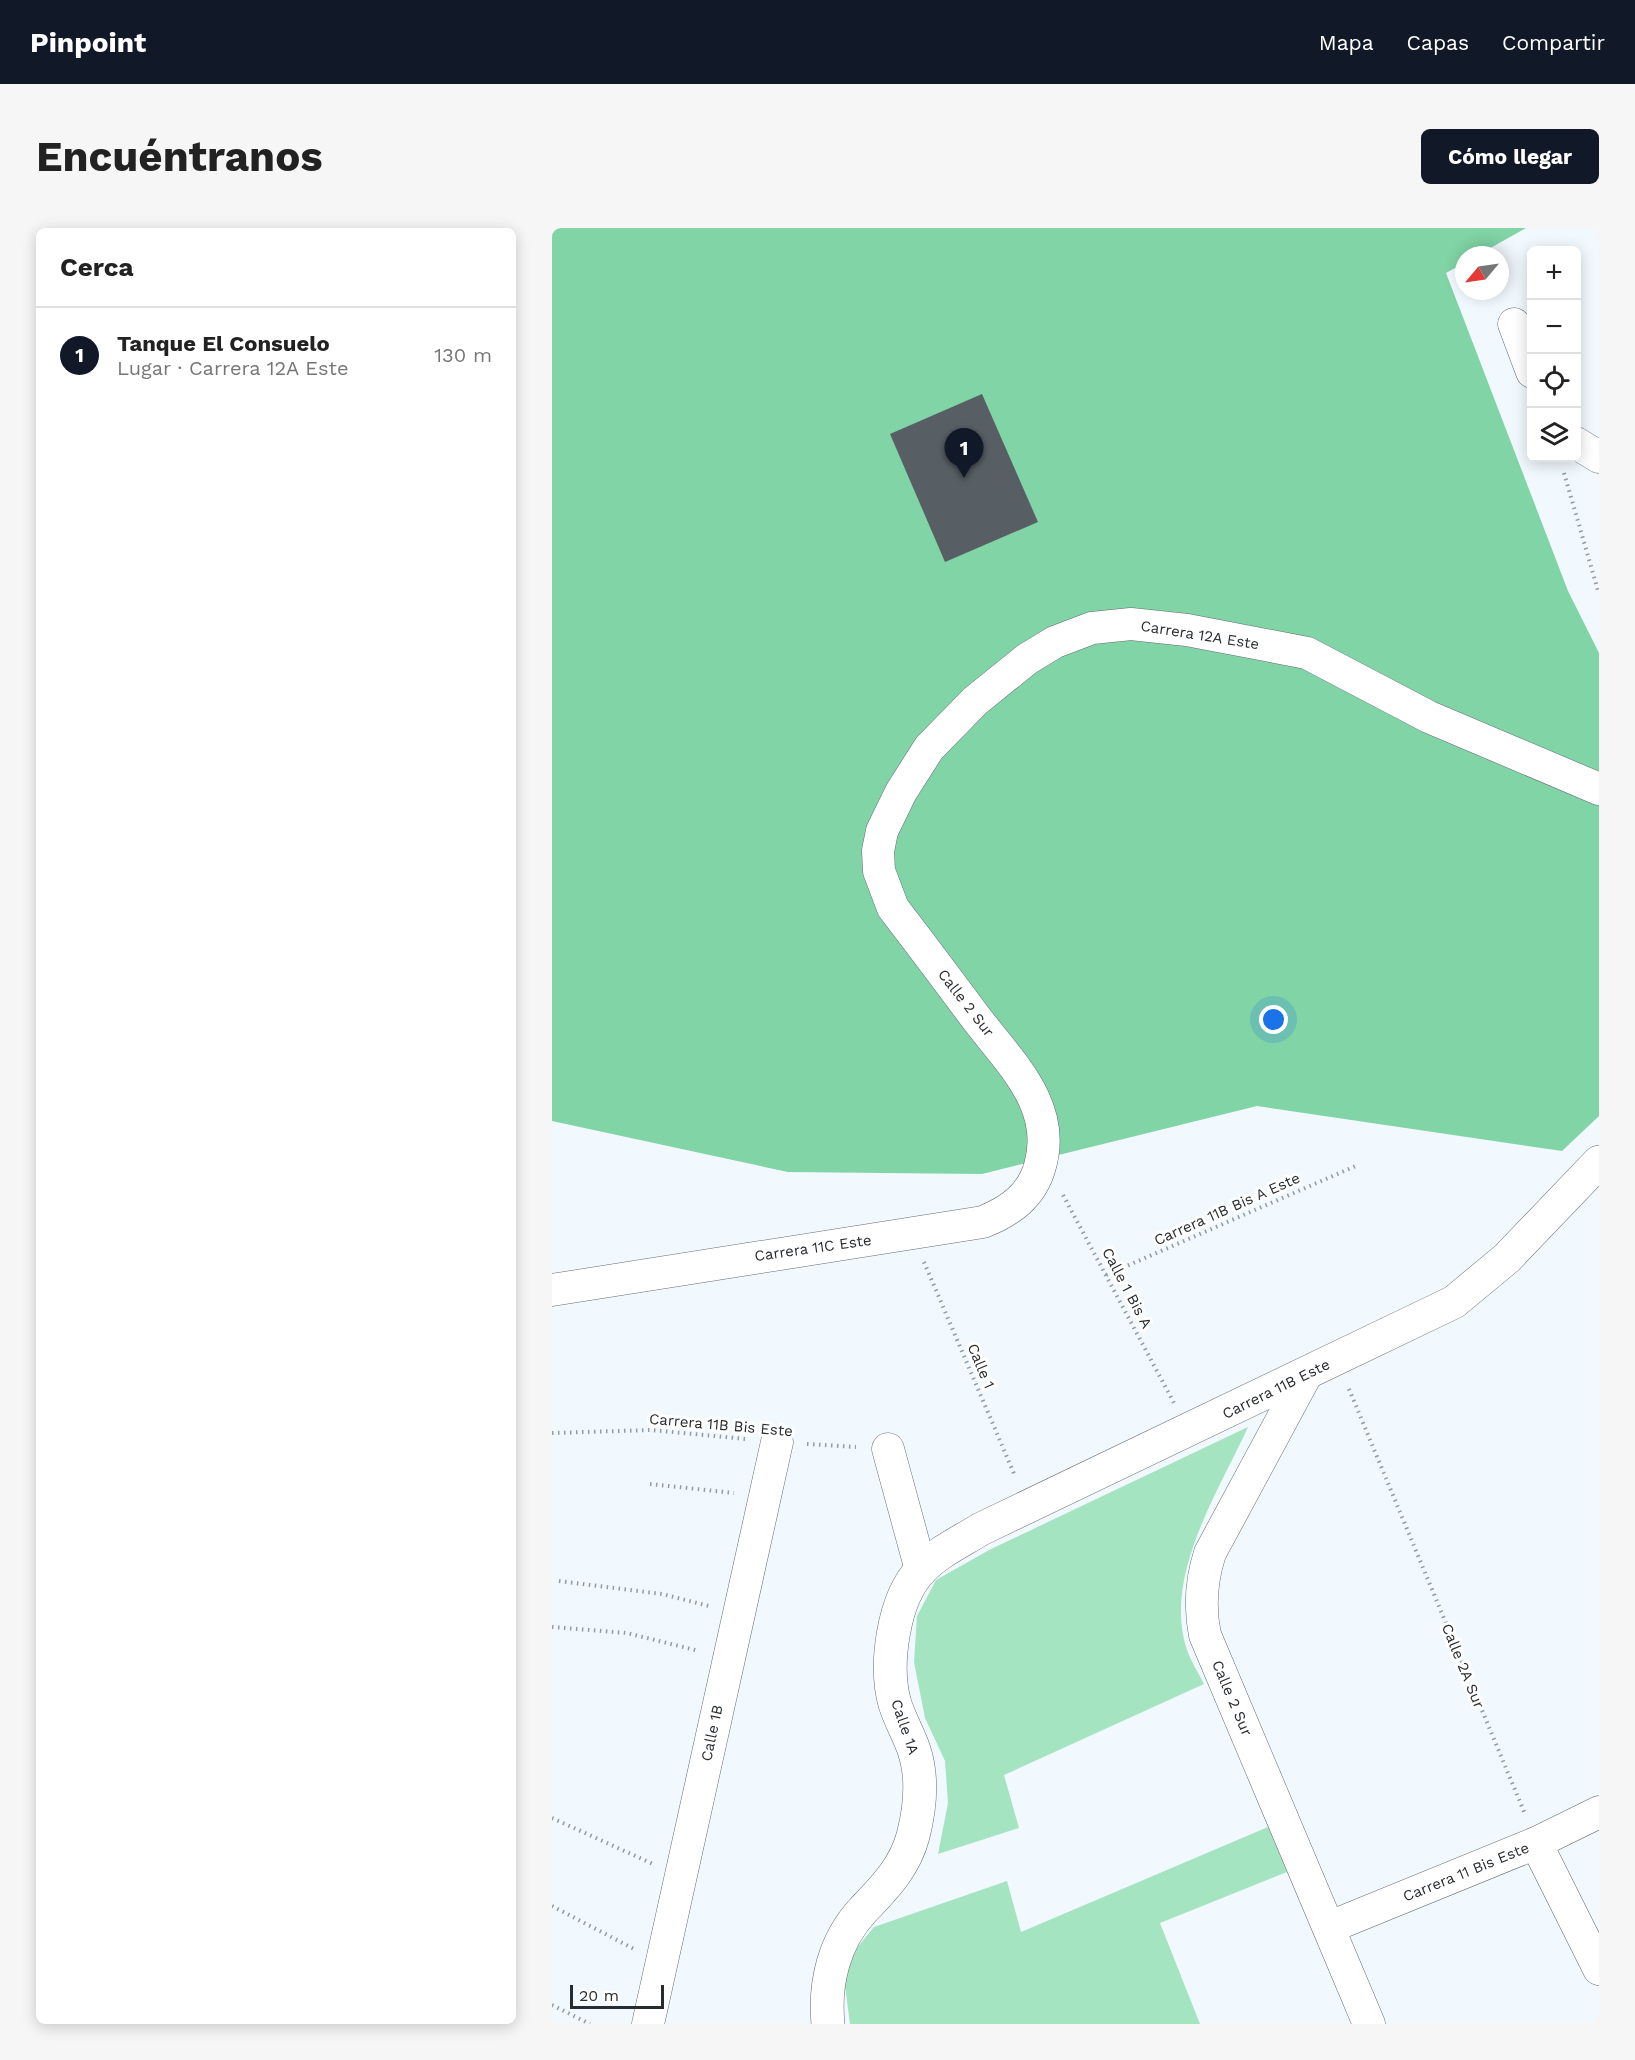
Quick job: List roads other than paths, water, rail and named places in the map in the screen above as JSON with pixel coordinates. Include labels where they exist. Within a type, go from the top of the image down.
[{"type":"street","points":[[1514,324],[1527,359]]},
{"type":"street","points":[[1581,456],[1599,457]]},
{"type":"street","name":"Carrera 12A Este","points":[[878,852],[882,831],[892,807],[913,771],[929,748],[975,701],[1027,658],[1055,642],[1092,628],[1131,624],[1188,630],[1307,653],[1429,717],[1599,789]]},
{"type":"street","name":"Calle 2 Sur","points":[[878,852],[882,881],[893,908],[997,1042],[1033,1096],[1046,1143],[1042,1158]]},
{"type":"street","name":"Carrera 11C Este","points":[[552,1290],[835,1243],[912,1234],[983,1222],[1016,1205],[1037,1176],[1042,1158]]},
{"type":"street","name":"Carrera 11B Este","points":[[921,1570],[981,1529],[1430,1316],[1467,1292],[1507,1258],[1599,1162]]},
{"type":"street","name":"Calle 2 Sur","points":[[1306,1375],[1210,1553],[1203,1573],[1201,1615],[1205,1635],[1369,2024]]},
{"type":"street","name":"Calle 1B","points":[[648,2024],[777,1442]]},
{"type":"street","points":[[888,1449],[921,1570]]},
{"type":"street","name":"Calle 1A","points":[[828,2024],[828,1985],[839,1946],[862,1910],[892,1879],[912,1839],[918,1818],[919,1773],[914,1751],[894,1701],[891,1655],[900,1611],[921,1570]]},
{"type":"street","name":"Carrera 11 Bis Este","points":[[1330,1927],[1536,1843],[1599,1812]]},
{"type":"street","points":[[1536,1843],[1599,1969]]},
{"type":"place","name":"Tanque El Consuelo","points":[[964,478]]}]
